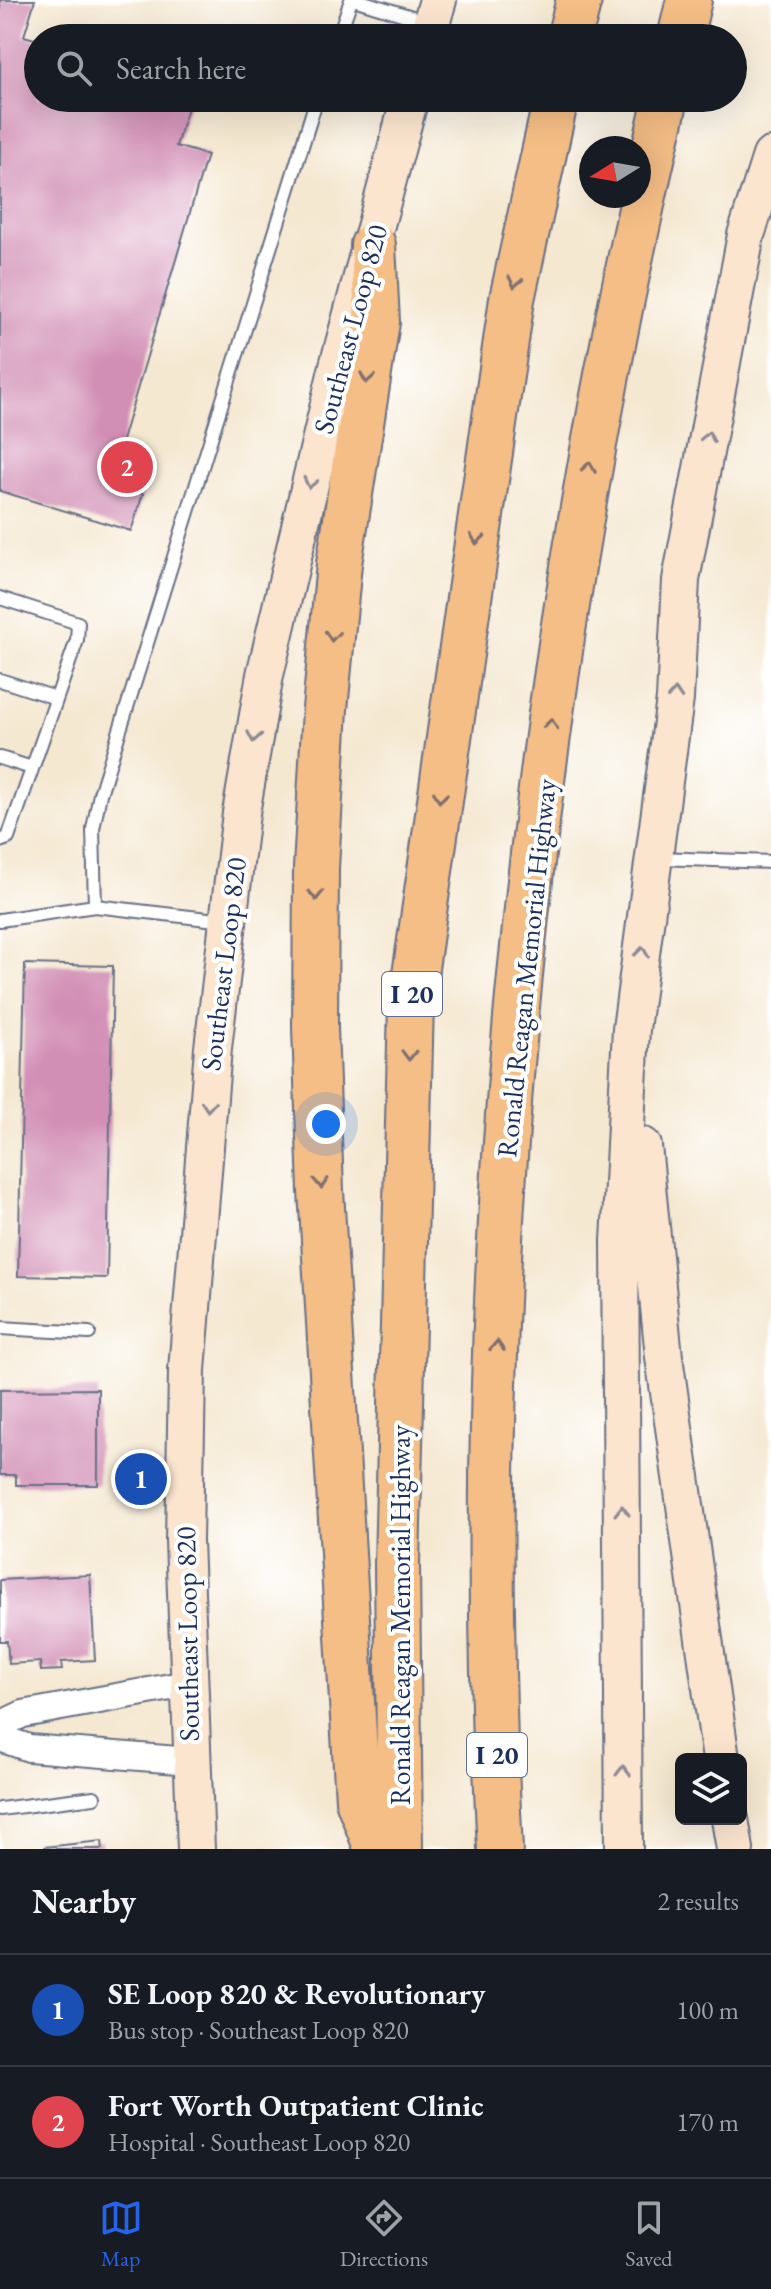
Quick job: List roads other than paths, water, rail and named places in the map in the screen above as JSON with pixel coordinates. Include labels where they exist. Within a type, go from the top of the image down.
[{"type":"highway","points":[[573,24],[579,0]]},
{"type":"highway","points":[[683,24],[689,0]]},
{"type":"highway","name":"Ronald Reagan Memorial Highway","points":[[400,1849],[397,1565],[411,1003],[512,299],[553,112]]},
{"type":"highway","name":"Ronald Reagan Memorial Highway","points":[[500,1849],[494,1424],[505,1187],[522,955],[573,560],[616,323],[663,112]]},
{"type":"highway","points":[[373,245],[377,322],[339,564],[325,709],[316,868],[315,1028],[321,1191],[358,1800],[377,1849]]},
{"type":"main road","name":"Southeast Loop 820","points":[[196,1849],[187,1684],[184,1541],[187,1370],[213,1048],[241,813],[265,675],[338,366],[406,112]]},
{"type":"main road","points":[[624,1849],[620,1241],[631,1029],[675,699],[681,580],[746,235],[771,157]]},
{"type":"main road","points":[[631,1029],[664,1357],[720,1753]]},
{"type":"main road","points":[[731,1825],[735,1849]]},
{"type":"street","points":[[0,1725],[23,1714],[187,1684]]},
{"type":"street","points":[[0,1738],[29,1748],[190,1761]]},
{"type":"lane","points":[[343,24],[351,0]]},
{"type":"lane","points":[[357,0],[432,20]]},
{"type":"lane","points":[[95,906],[93,829],[100,794],[313,112]]},
{"type":"lane","points":[[0,598],[78,623],[77,640],[8,838],[0,841]]},
{"type":"lane","points":[[0,680],[56,698]]},
{"type":"lane","points":[[0,758],[32,768]]},
{"type":"lane","points":[[654,858],[771,862]]},
{"type":"lane","points":[[0,920],[95,906],[228,921]]},
{"type":"lane","points":[[0,1328],[89,1333]]},
{"type":"lane","points":[[0,1809],[94,1797]]},
{"type":"place","name":"Fort Worth Outpatient Clinic","points":[[127,467]]},
{"type":"place","name":"SE Loop 820 & Revolutionary","points":[[141,1479]]}]
